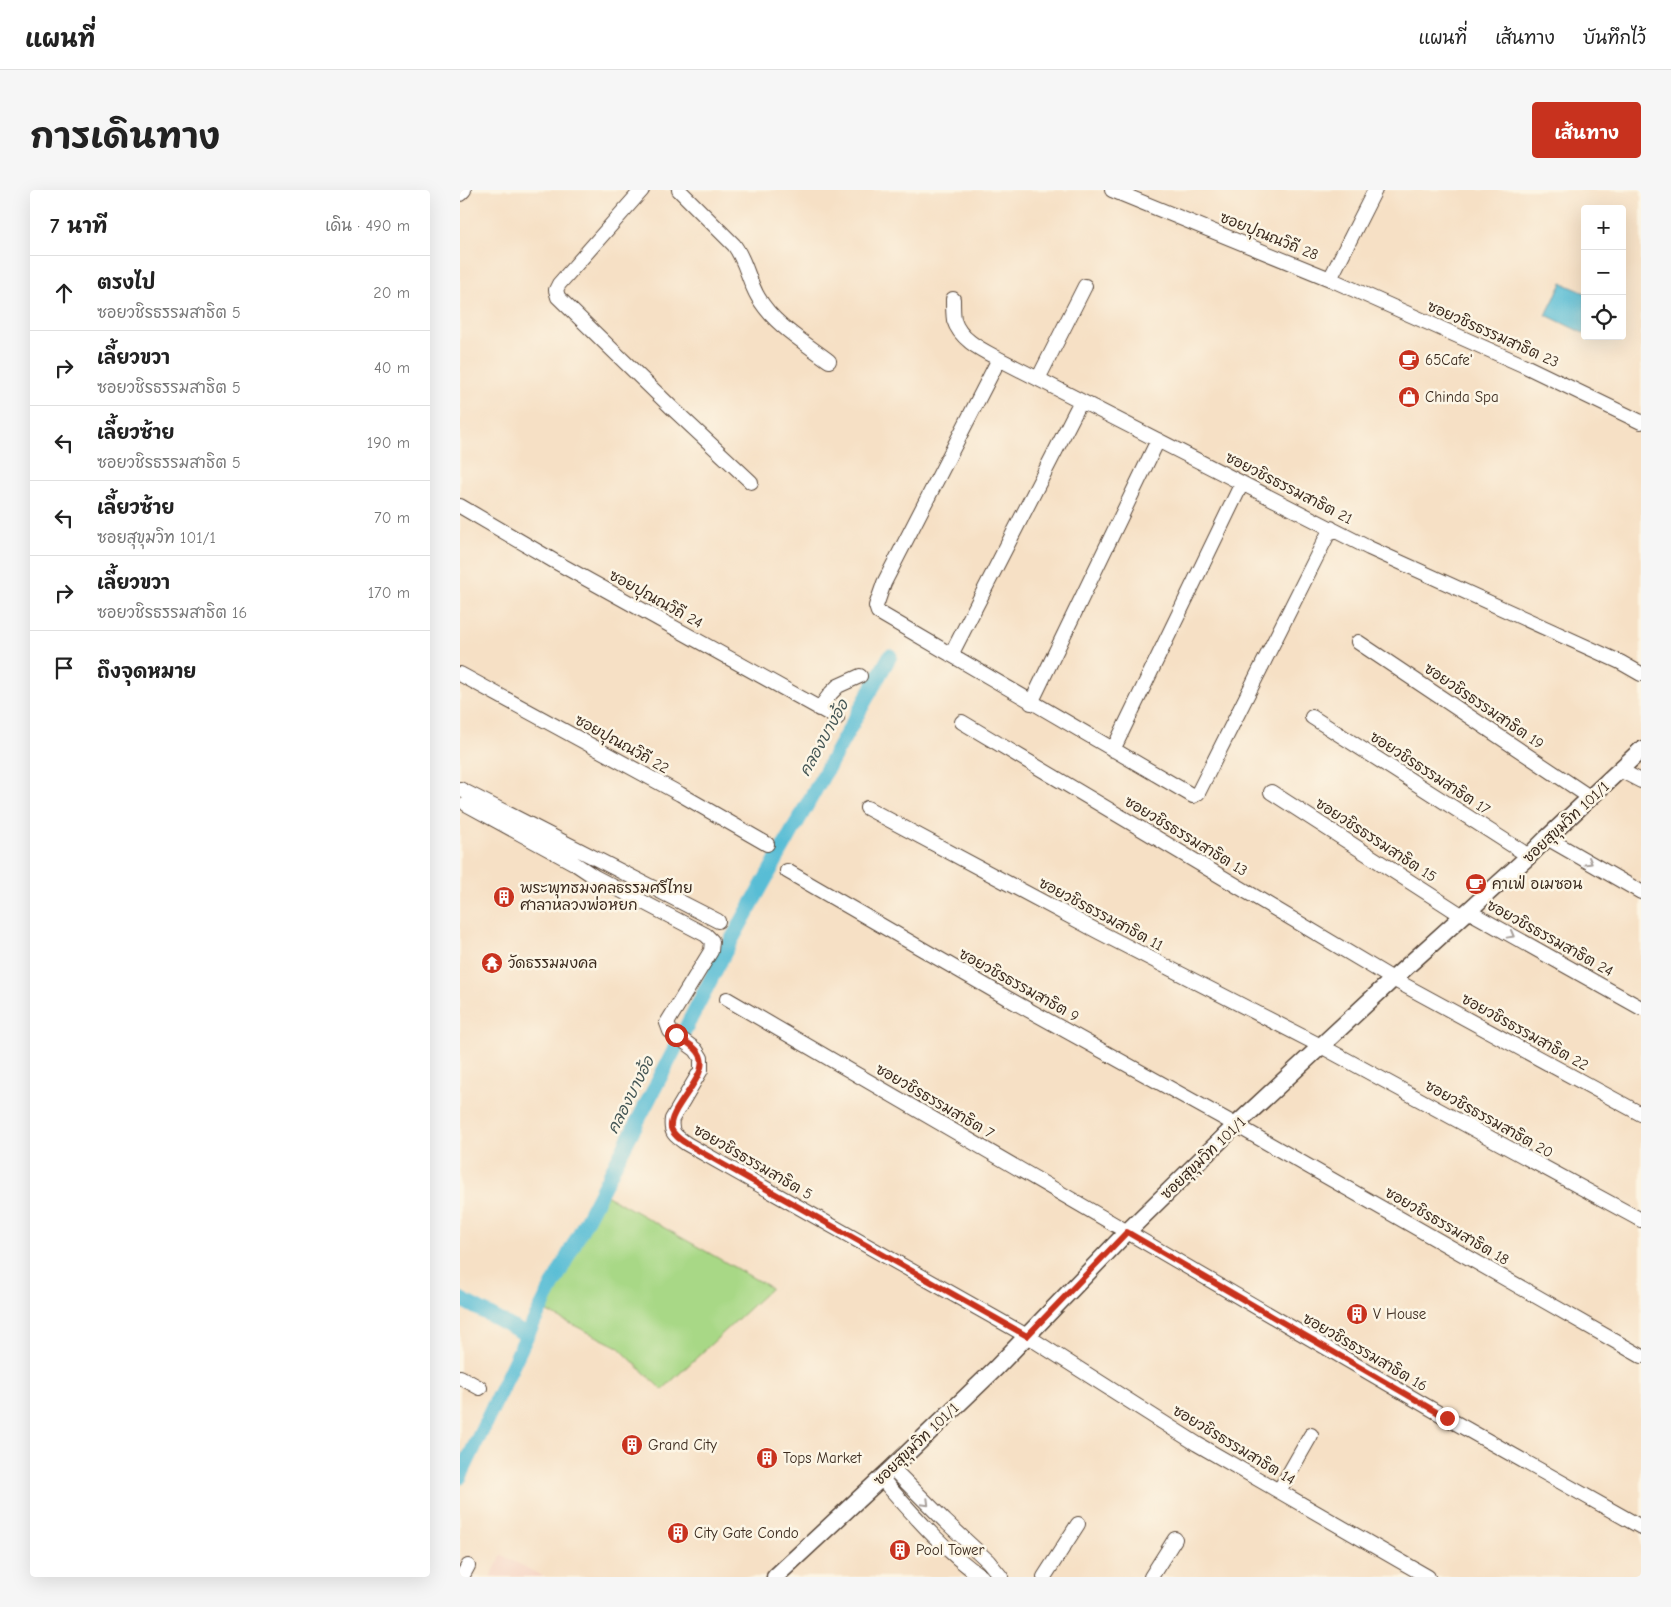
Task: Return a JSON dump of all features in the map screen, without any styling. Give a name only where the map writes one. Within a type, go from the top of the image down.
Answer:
[{"type":"street","points":[[460,194],[464,190]]},
{"type":"street","points":[[642,190],[559,284],[556,290],[558,298],[751,482]]},
{"type":"street","points":[[679,190],[734,245],[741,255],[758,299],[773,317],[829,361]]},
{"type":"street","name":"ซอยปุณณวิถี 28","points":[[1112,190],[1330,279]]},
{"type":"street","points":[[1330,279],[1375,190]]},
{"type":"street","name":"ซอยวชิรธรรมสาธิต 23","points":[[1330,279],[1523,365],[1641,422]]},
{"type":"street","points":[[1038,379],[1085,286]]},
{"type":"street","name":"ซอยวชิรธรรมสาธิต 21","points":[[953,300],[954,318],[960,331],[978,347],[999,359],[1369,548],[1620,662],[1641,674]]},
{"type":"street","points":[[999,359],[884,583],[876,606],[878,612],[1193,796],[1198,793],[1331,528]]},
{"type":"street","points":[[951,655],[1081,401]]},
{"type":"street","points":[[1031,702],[1158,440]]},
{"type":"street","points":[[1112,750],[1242,483]]},
{"type":"street","name":"ซอยปุณณวิถี 24","points":[[460,506],[554,561],[837,718]]},
{"type":"street","name":"ซอยวชิรธรรมสาธิต 19","points":[[1358,642],[1592,798]]},
{"type":"street","name":"ซอยปุณณวิถี 22","points":[[460,674],[680,794],[767,844]]},
{"type":"street","points":[[819,708],[838,686],[860,676]]},
{"type":"street","name":"ซอยวชิรธรรมสาธิต 17","points":[[1312,717],[1529,856]]},
{"type":"street","name":"ซอยวชิรธรรมสาธิต 13","points":[[962,722],[1393,979]]},
{"type":"street","name":"ซอยสุขุมวิท 101/1","points":[[775,1577],[996,1368],[1127,1232],[1236,1125],[1592,798],[1641,750]]},
{"type":"street","points":[[1620,770],[1641,781]]},
{"type":"street","points":[[460,790],[718,921]]},
{"type":"street","name":"ซอยวชิรธรรมสาธิต 15","points":[[1271,792],[1465,913]]},
{"type":"street","name":"ซอยวชิรธรรมสาธิต 5","points":[[466,804],[574,863],[595,877],[706,935],[712,941],[711,951],[668,1023],[670,1031],[696,1050],[702,1058],[701,1070],[672,1119],[671,1128],[676,1136],[687,1144],[1027,1336]]},
{"type":"street","name":"ซอยวชิรธรรมสาธิต 11","points":[[867,808],[1098,932],[1321,1046]]},
{"type":"street","points":[[1547,838],[1641,892]]},
{"type":"street","name":"ซอยวชิรธรรมสาธิต 9","points":[[787,871],[1007,998],[1236,1125]]},
{"type":"street","name":"ซอยวชิรธรรมสาธิต 24","points":[[1465,913],[1641,1008]]},
{"type":"street","name":"ซอยวชิรธรรมสาธิต 22","points":[[1393,979],[1641,1114]]},
{"type":"street","name":"ซอยวชิรธรรมสาธิต 7","points":[[727,999],[1127,1232]]},
{"type":"street","name":"ซอยวชิรธรรมสาธิต 20","points":[[1321,1046],[1641,1220]]},
{"type":"street","name":"ซอยวชิรธรรมสาธิต 18","points":[[1236,1125],[1641,1356]]},
{"type":"street","name":"ซอยวชิรธรรมสาธิต 16","points":[[1127,1232],[1447,1418],[1641,1527]]},
{"type":"street","name":"ซอยวชิรธรรมสาธิต 14","points":[[1027,1336],[1197,1444],[1428,1577]]},
{"type":"street","points":[[460,1377],[480,1388]]},
{"type":"street","points":[[1278,1491],[1310,1436]]},
{"type":"street","points":[[886,1473],[929,1531],[982,1577]]},
{"type":"street","points":[[886,1473],[944,1521],[988,1561],[1000,1577]]},
{"type":"street","points":[[1044,1577],[1078,1524]]},
{"type":"street","points":[[1151,1577],[1175,1539]]},
{"type":"shaded area","points":[[502,1555],[544,1577],[490,1577]]},
{"type":"green space","points":[[599,1191],[771,1288],[662,1390],[618,1347],[535,1306]]},
{"type":"water","points":[[1562,283],[1581,291],[1581,332],[1546,315]]},
{"type":"waterway","name":"คลองบางอ้อ","points":[[460,1477],[527,1335],[727,948],[890,656]]},
{"type":"waterway","points":[[460,1299],[527,1335]]},
{"type":"place","name":"65Cafe'","points":[[1409,360]]},
{"type":"place","name":"Chinda Spa","points":[[1409,397]]},
{"type":"place","name":"คาเฟ่ อเมซอน","points":[[1476,884]]},
{"type":"place","name":"พระพุทธมงคลธรรมศรีไทย ศาลาหลวงพ่อหยก","points":[[504,897]]},
{"type":"place","name":"วัดธรรมมงคล","points":[[492,963]]},
{"type":"place","name":"V House","points":[[1357,1314]]},
{"type":"place","name":"Grand City","points":[[632,1445]]},
{"type":"place","name":"Tops Market","points":[[767,1458]]},
{"type":"place","name":"City Gate Condo","points":[[678,1533]]},
{"type":"place","name":"Pool Tower","points":[[900,1550]]},
{"type":"route","points":[[676,1035],[696,1050],[702,1058],[701,1070],[672,1119],[671,1128],[676,1136],[687,1144],[1027,1336],[1127,1232],[1447,1418]]}]
